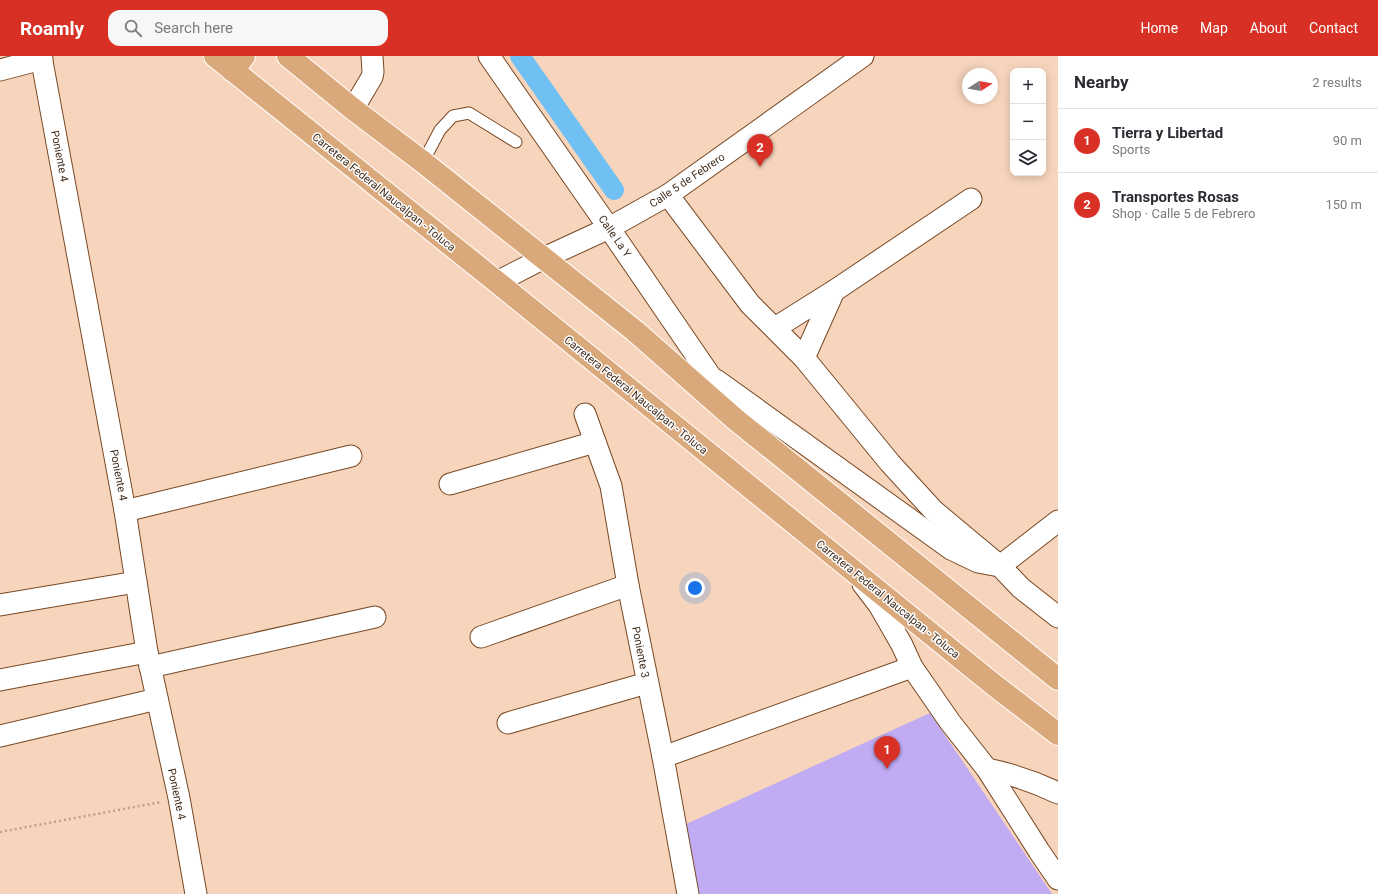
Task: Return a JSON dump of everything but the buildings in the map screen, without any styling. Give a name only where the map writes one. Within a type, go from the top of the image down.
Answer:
[{"type":"main road","name":"Carretera Federal Naucalpan - Toluca","points":[[215,56],[239,63],[497,282],[851,570],[994,685],[1058,734]]},
{"type":"main road","points":[[288,56],[635,331],[735,419],[1058,679]]},
{"type":"street","points":[[354,109],[372,77],[372,56]]},
{"type":"street","name":"Calle La Y","points":[[489,56],[618,223],[711,376],[735,419]]},
{"type":"street","name":"Calle 5 de Febrero","points":[[497,282],[618,223],[663,198],[863,56]]},
{"type":"street","points":[[0,70],[41,58]]},
{"type":"street","name":"Poniente 4","points":[[41,58],[126,510],[149,659],[179,798],[196,894]]},
{"type":"street","points":[[663,198],[750,304],[804,358],[890,463],[934,511],[1000,566],[1021,588],[1055,611]]},
{"type":"street","points":[[775,328],[834,291],[971,198]]},
{"type":"street","points":[[804,358],[834,291]]},
{"type":"street","points":[[635,331],[711,376],[951,549],[978,562],[1000,566],[1058,521]]},
{"type":"street","name":"Poniente 3","points":[[585,414],[611,486],[647,683],[664,757],[688,894]]},
{"type":"street","points":[[450,484],[595,442]]},
{"type":"street","points":[[126,510],[351,456]]},
{"type":"street","points":[[851,570],[879,605],[902,645],[912,667],[950,722],[987,769],[1058,879]]},
{"type":"street","points":[[0,605],[136,582]]},
{"type":"street","points":[[481,637],[628,585]]},
{"type":"street","points":[[0,680],[149,659],[375,617]]},
{"type":"street","points":[[664,757],[912,667]]},
{"type":"street","points":[[508,723],[647,683]]},
{"type":"street","points":[[0,736],[157,699]]},
{"type":"street","points":[[987,769],[1022,778],[1058,793]]},
{"type":"lane","points":[[422,162],[440,130],[453,116],[469,113],[516,142]]},
{"type":"path","points":[[0,832],[179,798]]},
{"type":"shaded area","points":[[930,713],[1052,894],[695,894],[684,825]]},
{"type":"waterway","points":[[520,56],[614,190]]},
{"type":"place","name":"Transportes Rosas","points":[[760,167]]},
{"type":"place","name":"Tierra y Libertad","points":[[887,769]]}]
